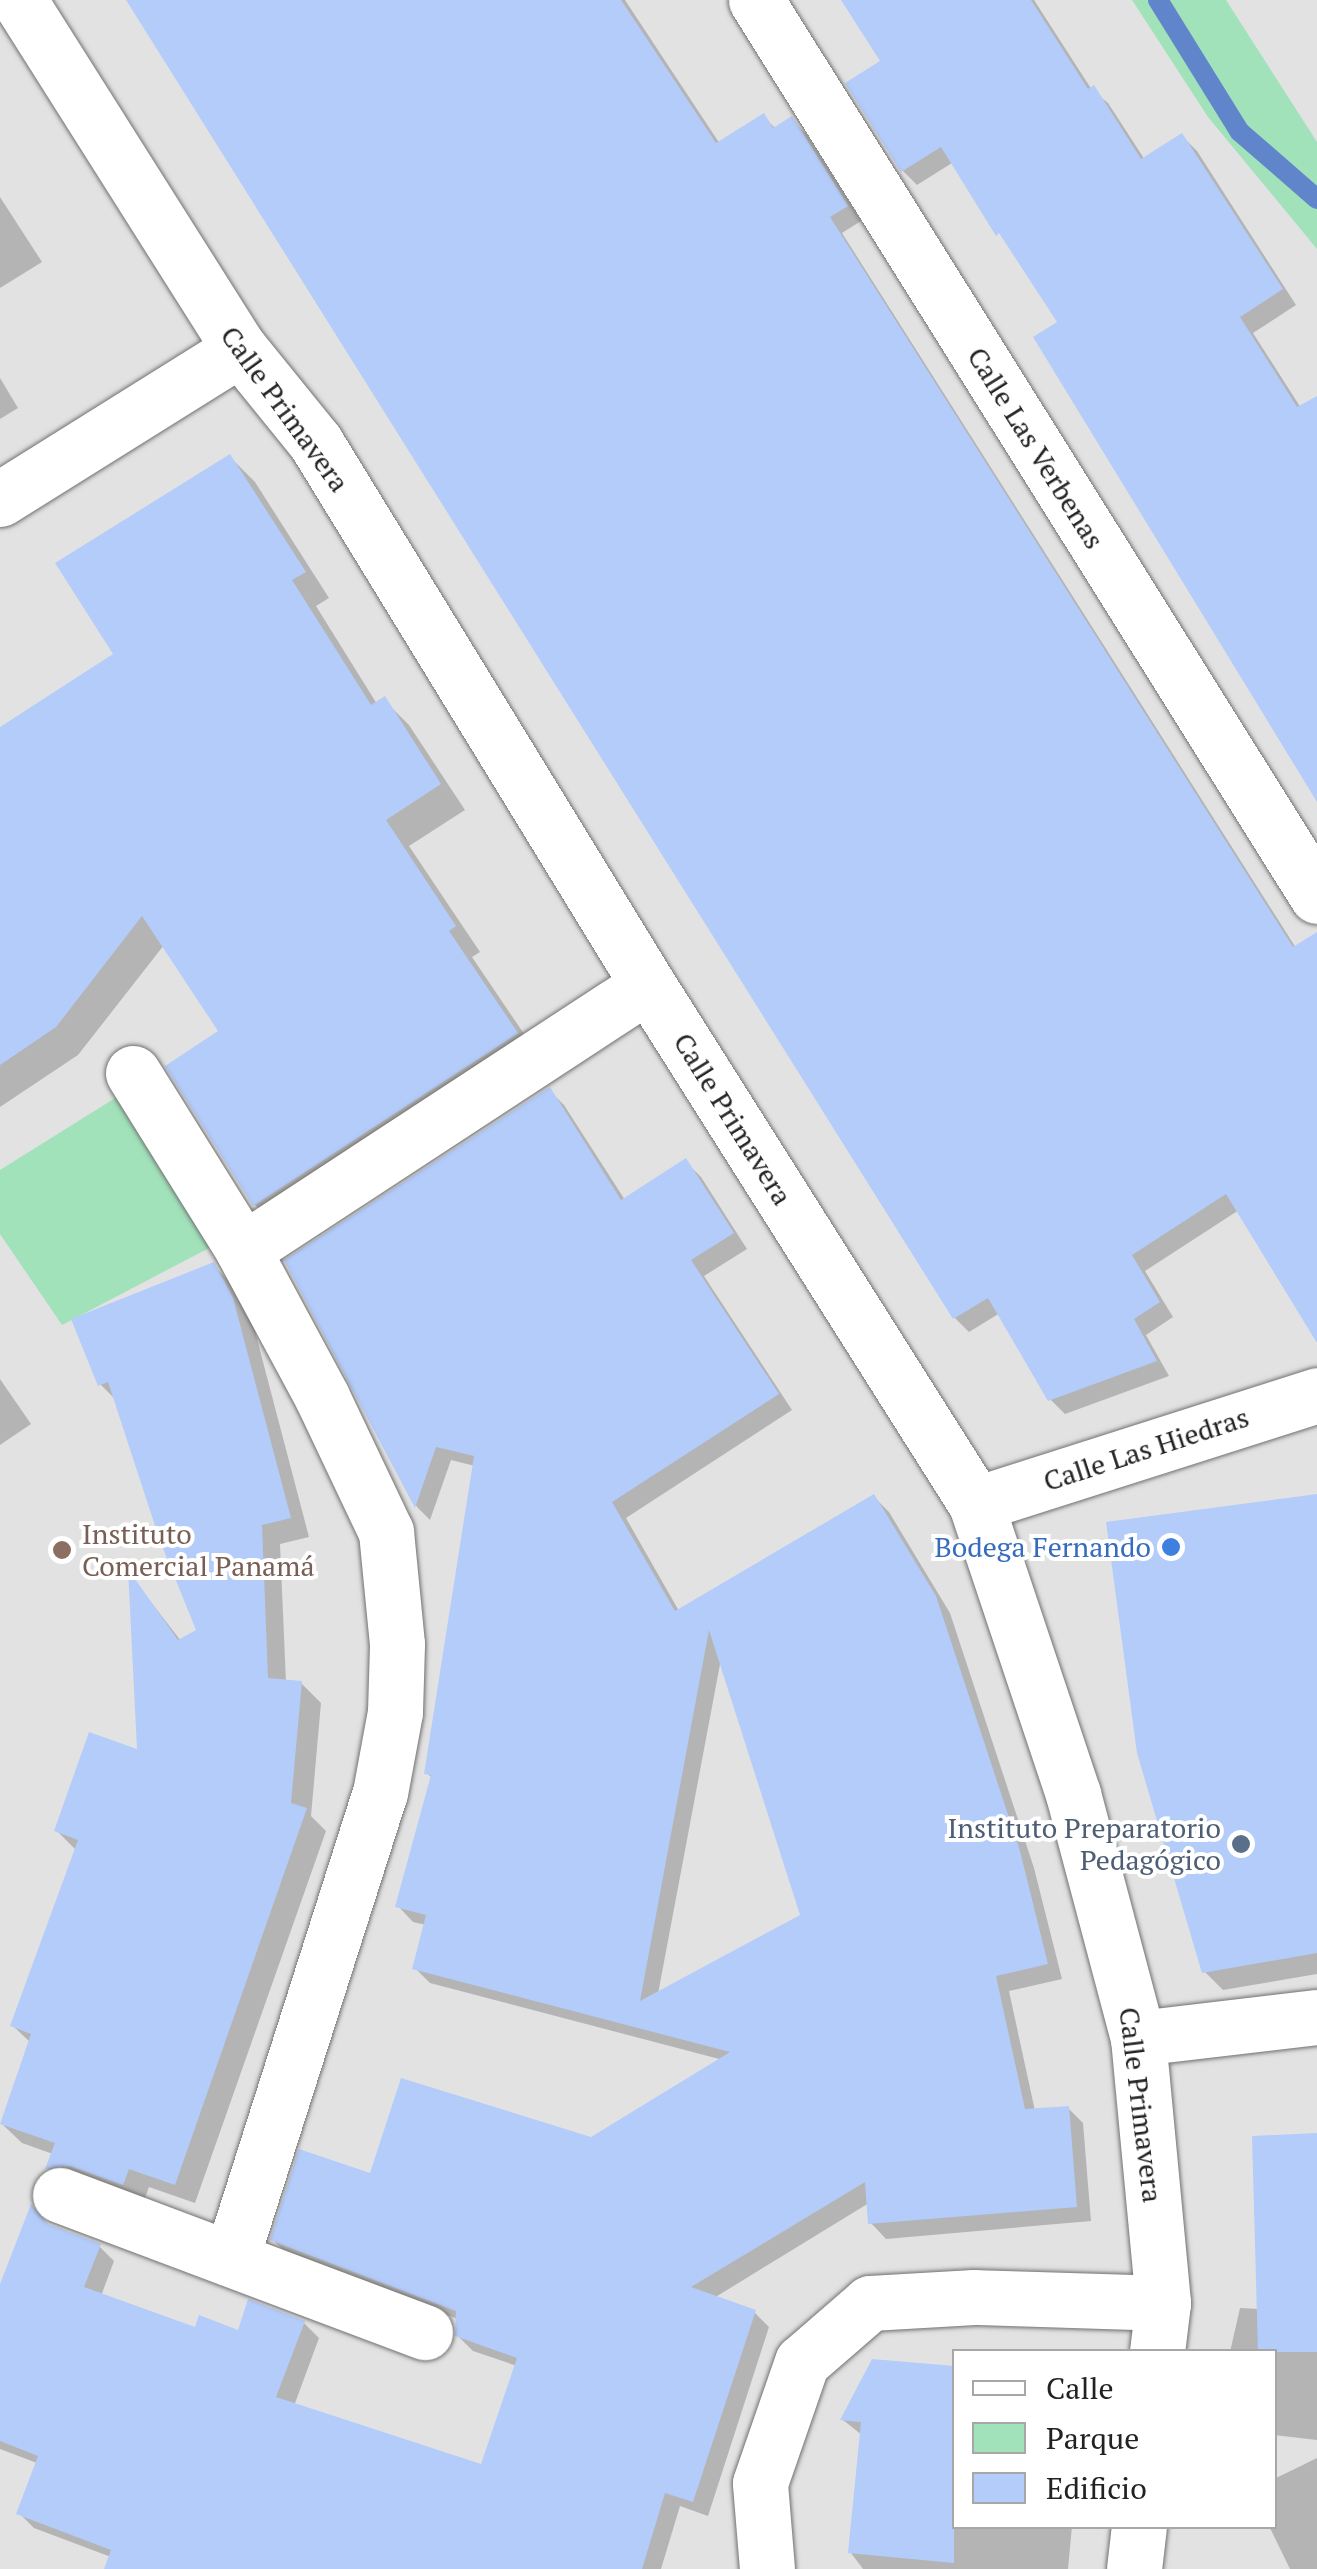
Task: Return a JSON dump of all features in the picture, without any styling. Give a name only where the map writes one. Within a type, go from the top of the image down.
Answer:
[{"type":"street","name":"Calle Primavera","points":[[19,0],[240,349],[316,443],[648,984],[976,1504],[1074,1794],[1138,2038],[1160,2327]]},
{"type":"street","name":"Calle Las Verbenas","points":[[756,0],[1317,896]]},
{"type":"street","points":[[0,499],[240,349]]},
{"type":"street","points":[[243,1250],[648,984]]},
{"type":"street","points":[[133,1073],[243,1250],[322,1398],[386,1532],[397,1644],[395,1712],[380,1793],[232,2260]]},
{"type":"street","name":"Calle Las Hiedras","points":[[976,1504],[1317,1395]]},
{"type":"street","points":[[1138,2038],[1317,2017]]},
{"type":"street","points":[[60,2195],[425,2332]]},
{"type":"street","points":[[767,2569],[760,2484],[802,2362],[870,2303],[974,2297],[1160,2327]]},
{"type":"street","points":[[1134,2569],[1139,2529]]},
{"type":"green space","points":[[1132,0],[1226,0],[1317,142],[1317,249],[1208,117]]},
{"type":"green space","points":[[120,1095],[211,1247],[62,1325],[0,1234],[0,1170]]},
{"type":"building","points":[[126,0],[621,0],[716,143],[764,113],[773,128],[792,116],[848,206],[830,217],[1293,947],[1317,932],[1317,1343],[1226,1194],[1132,1255],[1160,1302],[1134,1319],[1157,1361],[1048,1401],[988,1298],[953,1319]]},
{"type":"building","points":[[841,0],[1031,0],[1088,89],[1094,85],[1141,159],[1182,133],[1283,289],[1240,317],[1297,407],[1317,396],[1317,802],[1033,337],[1057,322],[999,233],[996,236],[941,147],[901,172],[845,83],[880,61]]},
{"type":"building","points":[[230,454],[306,572],[292,580],[371,705],[385,696],[441,784],[386,820],[456,926],[449,931],[518,1033],[253,1206],[165,1066],[218,1031],[142,916],[56,1027],[0,1065],[0,727],[113,654],[55,563]]},
{"type":"building","points":[[550,1087],[621,1200],[686,1158],[734,1233],[691,1260],[779,1394],[612,1502],[675,1611],[874,1494],[936,1596],[1020,1851],[1048,1964],[996,1976],[1025,2109],[1069,2106],[1077,2207],[868,2224],[865,2182],[691,2287],[756,2310],[693,2502],[665,2493],[642,2569],[104,2569],[111,2550],[16,2514],[38,2456],[0,2441],[0,2284],[31,2204],[48,2224],[101,2244],[84,2287],[195,2327],[199,2315],[238,2330],[248,2299],[305,2321],[276,2397],[481,2464],[517,2358],[455,2336],[456,2311],[270,2240],[299,2149],[370,2173],[401,2078],[591,2137],[730,2052],[412,1969],[426,1915],[395,1907],[431,1775],[424,1774],[474,1456],[436,1447],[415,1508],[284,1260]],"holes":[[[709,1630],[800,1915],[640,2001]]]},
{"type":"building","points":[[214,1262],[233,1298],[291,1518],[262,1525],[268,1678],[302,1681],[291,1803],[307,1808],[175,2185],[129,2169],[123,2185],[70,2166],[45,2169],[55,2143],[0,2124],[31,2034],[10,2026],[78,1840],[54,1831],[89,1732],[137,1749],[128,1569],[178,1640],[196,1630],[160,1541],[108,1382],[98,1386],[71,1319]]},
{"type":"building","points":[[1317,1494],[1317,1953],[1202,1973],[1137,1753],[1106,1522]]},
{"type":"building","points":[[1317,2133],[1317,2352],[1258,2349],[1252,2136]]},
{"type":"building","points":[[872,2359],[952,2366],[954,2563],[848,2553],[861,2422],[840,2420]]},
{"type":"waterway","points":[[1158,0],[1240,132],[1317,199]]},
{"type":"place","name":"Bodega Fernando","points":[[1171,1547]]},
{"type":"place","name":"Instituto Comercial Panamá","points":[[62,1550]]},
{"type":"place","name":"Instituto Preparatorio Pedagógico","points":[[1241,1844]]}]
